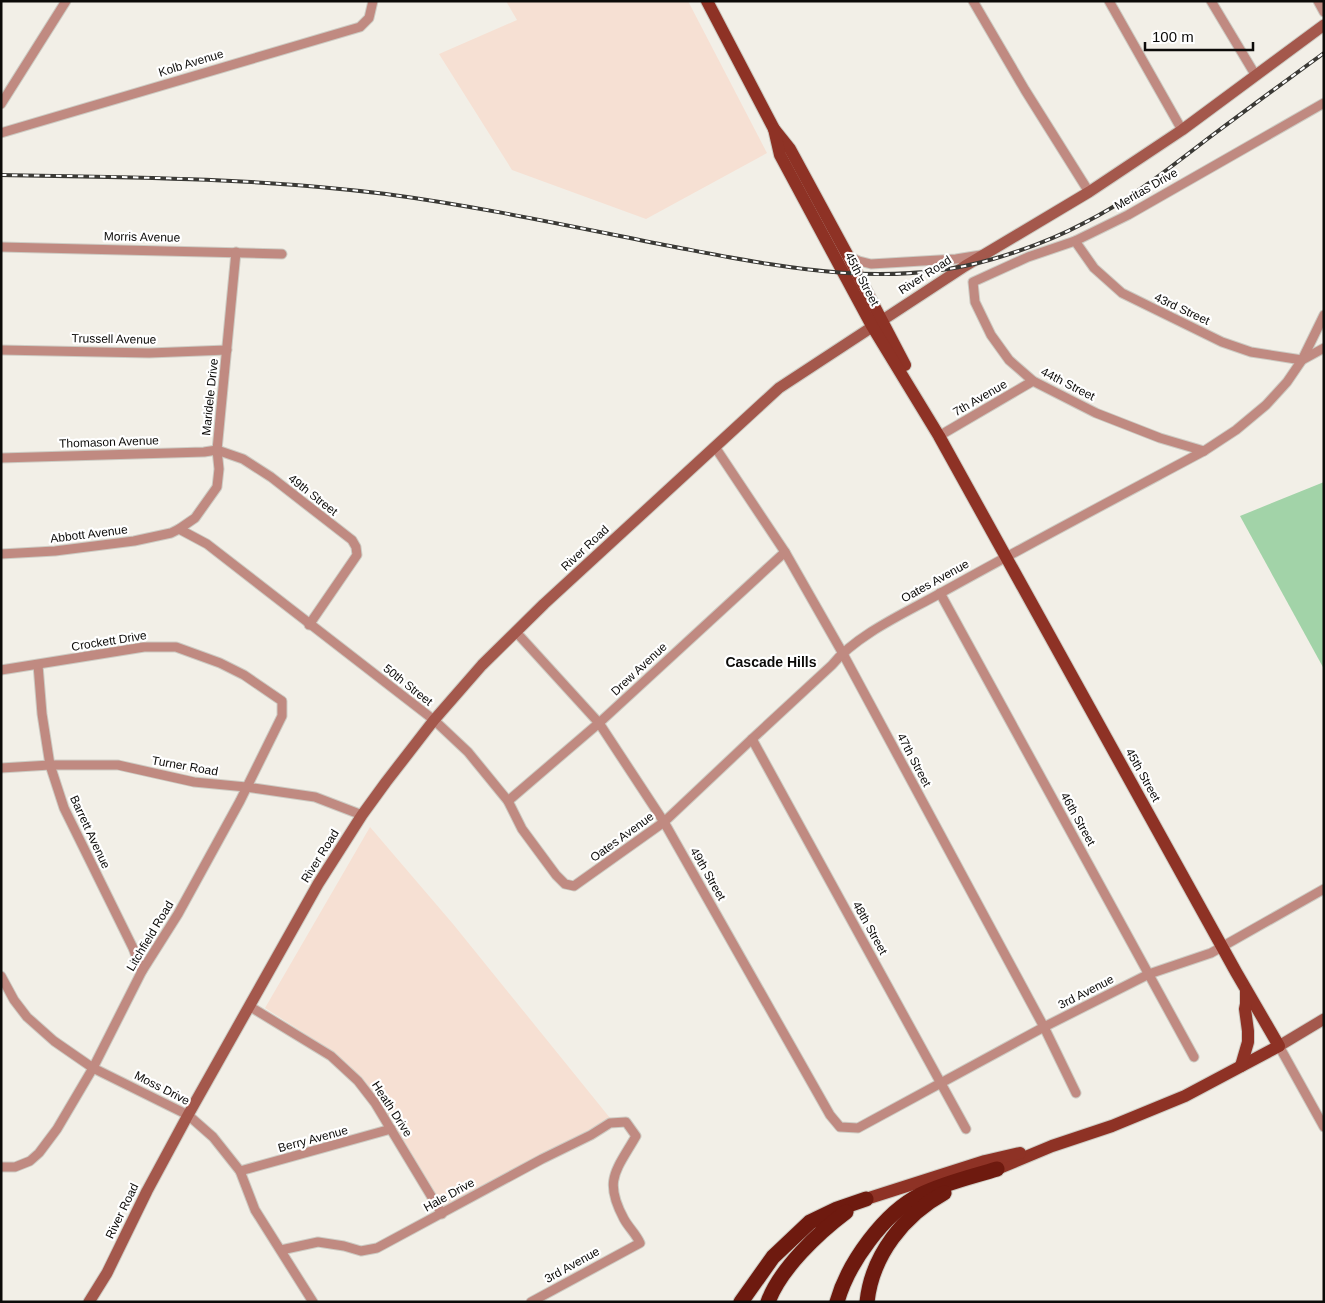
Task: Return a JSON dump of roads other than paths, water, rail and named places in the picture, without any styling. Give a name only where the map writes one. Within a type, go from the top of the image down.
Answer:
[{"type":"highway","points":[[837,1302],[847,1275],[858,1256],[871,1239],[901,1208],[929,1191],[997,1169]]},
{"type":"highway","points":[[867,1302],[874,1272],[882,1252],[901,1227],[918,1210],[954,1187],[997,1169]]},
{"type":"highway","points":[[742,1302],[773,1257],[810,1222],[866,1199]]},
{"type":"highway","points":[[768,1302],[771,1294],[791,1265],[807,1246],[826,1228],[866,1199]]},
{"type":"main road","name":"45th Street","points":[[707,1],[774,129],[790,149],[848,256],[877,323]]},
{"type":"main road","name":"River Road","points":[[89,1302],[107,1273],[147,1191],[188,1115],[318,884],[362,815],[434,720],[482,665],[779,388],[984,255],[1089,192],[1182,130],[1324,25]]},
{"type":"main road","name":"45th Street","points":[[774,129],[780,155],[877,323],[1246,990],[1279,1046]]},
{"type":"main road","points":[[1241,1066],[1248,1042],[1244,1009],[1246,990]]},
{"type":"main road","points":[[1246,1004],[1251,1016],[1258,1048],[1256,1058]]},
{"type":"main road","points":[[997,1169],[1052,1146],[1112,1126],[1185,1096],[1279,1046],[1324,1019]]},
{"type":"main road","points":[[866,1199],[985,1161],[1052,1146]]},
{"type":"street","points":[[1,104],[66,1]]},
{"type":"street","name":"Kolb Avenue","points":[[1,133],[360,27],[369,18],[373,1]]},
{"type":"street","points":[[973,1],[1025,90],[1089,192]]},
{"type":"street","points":[[1109,1],[1182,130]]},
{"type":"street","points":[[1211,1],[1256,76]]},
{"type":"street","points":[[1318,1],[1324,12]]},
{"type":"street","name":"Meritas Drive","points":[[973,282],[1028,257],[1075,241],[1128,215],[1324,103]]},
{"type":"street","name":"43rd Street","points":[[1075,241],[1094,268],[1122,293],[1222,342],[1252,352],[1302,360]]},
{"type":"street","name":"Morris Avenue","points":[[1,247],[282,254]]},
{"type":"street","name":"Maridele Drive","points":[[179,529],[195,518],[216,487],[219,469],[217,450],[236,252]]},
{"type":"street","points":[[848,256],[871,264],[984,255]]},
{"type":"street","name":"44th Street","points":[[973,282],[975,302],[992,335],[1009,360],[1033,381],[1096,413],[1160,438],[1204,451]]},
{"type":"street","points":[[1302,360],[1324,315]]},
{"type":"street","name":"Oates Avenue","points":[[585,878],[664,822],[832,665],[842,652],[891,620],[1006,556],[1204,451],[1236,430],[1266,406],[1287,382],[1302,360],[1324,348]]},
{"type":"street","name":"Trussell Avenue","points":[[1,350],[149,353],[227,350]]},
{"type":"street","name":"7th Avenue","points":[[939,436],[1033,381]]},
{"type":"street","name":"47th Street","points":[[714,447],[785,552],[842,652],[1044,1027],[1076,1093]]},
{"type":"street","name":"Thomason Avenue","points":[[1,458],[204,452],[217,450]]},
{"type":"street","name":"49th Street","points":[[217,450],[243,459],[271,477],[352,540],[356,547],[357,555],[309,625]]},
{"type":"street","name":"Abbott Avenue","points":[[1,554],[55,551],[134,541],[171,533],[179,529]]},
{"type":"street","name":"50th Street","points":[[179,529],[207,544],[309,625],[434,720],[468,752],[508,801],[522,828],[556,875],[565,884],[574,886],[585,878]]},
{"type":"street","name":"Drew Avenue","points":[[508,801],[599,723],[785,552]]},
{"type":"street","name":"46th Street","points":[[940,593],[1194,1057]]},
{"type":"street","name":"49th Street","points":[[516,632],[599,723],[664,822],[830,1115],[840,1127],[858,1128],[863,1125]]},
{"type":"street","name":"Crockett Drive","points":[[1,670],[144,647],[176,647],[220,663],[244,675],[270,694]]},
{"type":"street","name":"Barrett Avenue","points":[[38,665],[42,714],[50,764],[64,808],[133,948],[142,971]]},
{"type":"street","name":"Litchfield Road","points":[[1,1167],[16,1167],[30,1161],[39,1152],[57,1129],[93,1068],[142,971],[178,914],[282,716],[282,701],[270,694]]},
{"type":"street","name":"48th Street","points":[[752,739],[966,1129]]},
{"type":"street","name":"Turner Road","points":[[1,768],[50,764],[118,765],[194,782],[315,797],[362,815]]},
{"type":"street","name":"3rd Avenue","points":[[863,1125],[1044,1027],[1149,974],[1211,952],[1324,889]]},
{"type":"street","name":"Moss Drive","points":[[1,976],[14,1000],[27,1017],[54,1041],[93,1068],[188,1115],[213,1137],[240,1171],[255,1210],[313,1302]]},
{"type":"street","name":"Heath Drive","points":[[249,1006],[331,1056],[358,1081],[374,1103],[442,1214]]},
{"type":"street","name":"45th Street","points":[[1279,1046],[1324,1127]]},
{"type":"street","name":"Hale Drive","points":[[281,1250],[318,1242],[361,1251],[377,1248],[542,1159],[591,1135],[610,1123],[626,1122],[636,1136],[612,1180],[613,1194],[625,1220],[640,1243],[626,1250]]},
{"type":"street","name":"Berry Avenue","points":[[240,1171],[391,1130]]},
{"type":"street","name":"3rd Avenue","points":[[531,1302],[626,1250]]},
{"type":"railway","points":[[1,175],[242,181],[386,194],[531,218],[715,255],[794,268],[873,274],[913,273],[953,268],[993,259],[1028,248],[1051,239],[1100,214],[1147,185],[1324,53]]},
{"type":"district","name":"Cascade Hills","points":[[771,662]]}]
